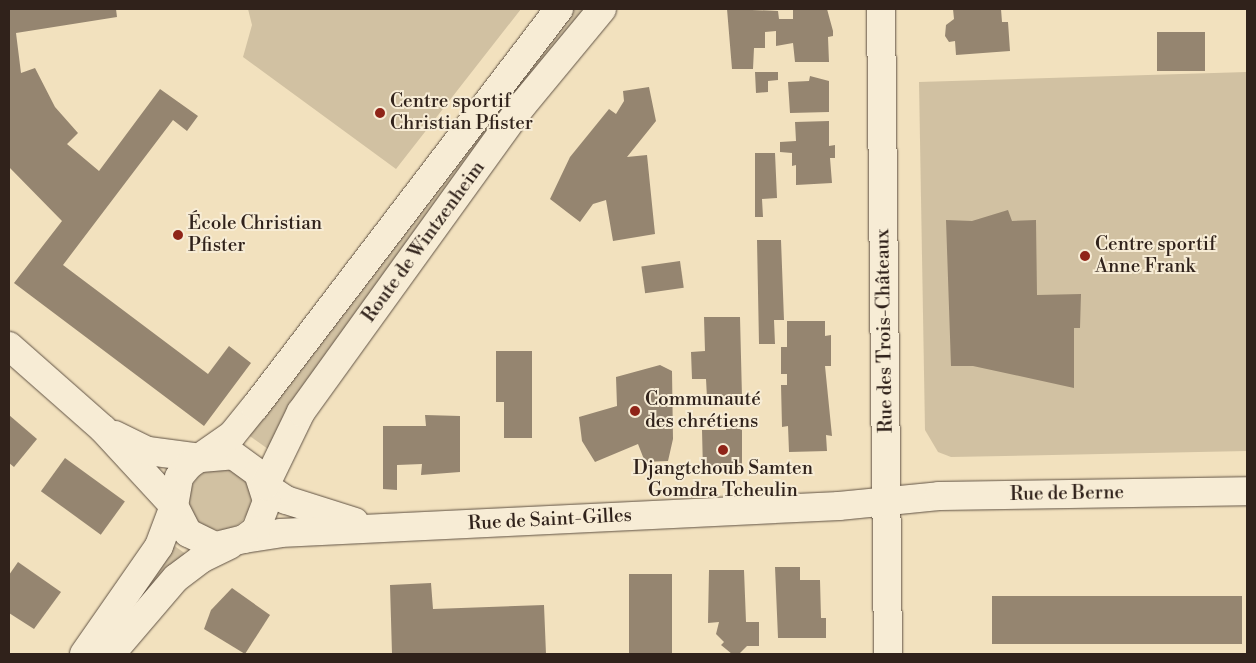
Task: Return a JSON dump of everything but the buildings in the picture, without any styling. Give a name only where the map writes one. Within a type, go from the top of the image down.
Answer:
[{"type":"street","name":"Route de Wintzenheim","points":[[84,654],[159,546],[174,506],[179,477],[232,434],[255,407],[559,9]]},
{"type":"street","name":"Route de Wintzenheim","points":[[237,542],[263,517],[265,486],[301,412],[521,107],[602,9]]},
{"type":"street","name":"Rue des Trois-Châteaux","points":[[881,9],[888,654]]},
{"type":"street","points":[[9,346],[103,429],[174,506],[183,527],[200,542],[237,542]]},
{"type":"street","points":[[103,429],[148,450],[201,458],[232,455],[247,462],[265,486]]},
{"type":"street","name":"Rue de Saint-Gilles","points":[[265,486],[338,520],[393,527]]},
{"type":"street","name":"Rue de Berne","points":[[887,500],[1247,491]]},
{"type":"street","name":"Rue de Saint-Gilles","points":[[237,542],[393,527],[839,506],[887,500]]},
{"type":"street","points":[[111,654],[176,578],[237,542]]},
{"type":"shaded area","name":"Centre sportif Christian Pfister","points":[[248,9],[521,9],[396,169],[243,57],[252,25]]},
{"type":"shaded area","points":[[569,9],[587,9],[268,449],[247,434]]},
{"type":"shaded area","name":"Centre sportif Anne Frank","points":[[1247,72],[1247,451],[951,457],[938,452],[925,430],[919,82]]},
{"type":"shaded area","points":[[214,468],[226,468],[242,477],[249,487],[251,499],[249,511],[242,521],[226,530],[214,530],[203,525],[194,516],[189,505],[189,493],[194,482],[203,473]]},
{"type":"shaded area","points":[[169,542],[190,557],[140,605],[125,607]]},
{"type":"place","name":"Centre sportif Christian Pfister","points":[[380,113]]},
{"type":"place","name":"École Christian Pfister","points":[[178,235]]},
{"type":"place","name":"Centre sportif Anne Frank","points":[[1085,256]]},
{"type":"place","name":"Communauté des chrétiens","points":[[635,411]]},
{"type":"place","name":"Djangtchoub Samten Gomdra Tcheulin","points":[[723,450]]}]
